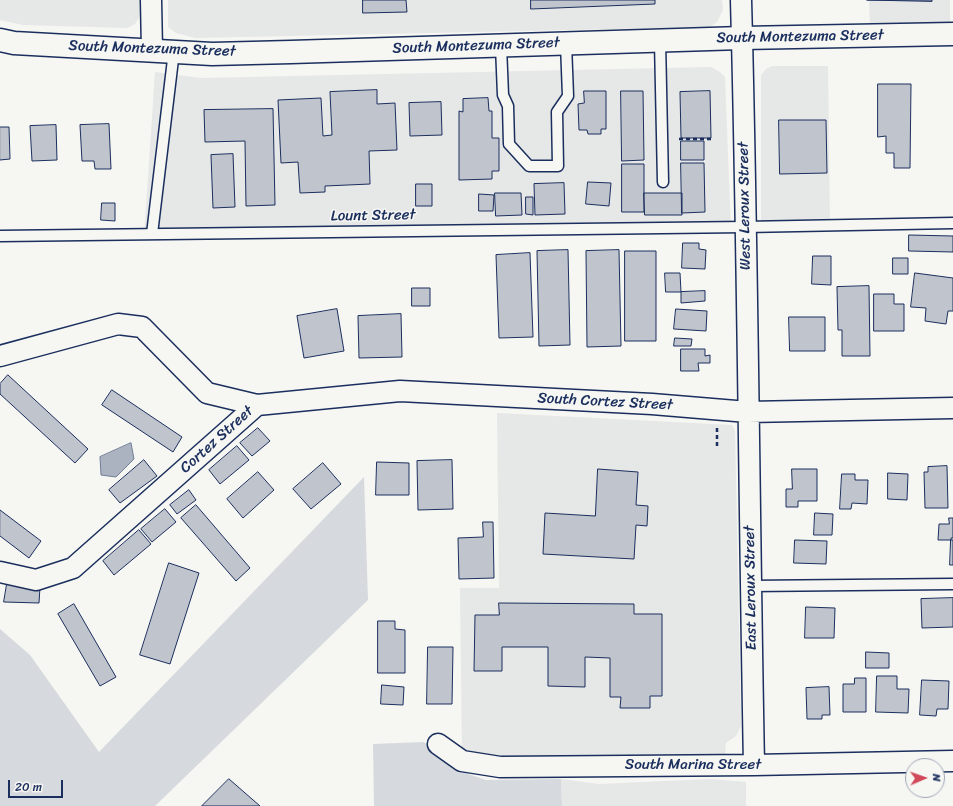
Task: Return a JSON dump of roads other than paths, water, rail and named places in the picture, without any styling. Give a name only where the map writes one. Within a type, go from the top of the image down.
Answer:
[{"type":"main road","name":"South Montezuma Street","points":[[0,40],[14,43],[212,54],[660,40],[953,34]]},
{"type":"street","points":[[151,0],[152,50]]},
{"type":"street","name":"West Leroux Street","points":[[741,0],[748,412]]},
{"type":"street","name":"Cortez Street","points":[[0,356],[118,324],[142,327],[207,393],[257,406]]},
{"type":"street","name":"South Cortez Street","points":[[257,406],[400,391],[652,404],[748,412],[953,408]]},
{"type":"street","name":"Cortez Street","points":[[0,572],[36,580],[73,568],[257,406]]},
{"type":"street","name":"East Leroux Street","points":[[748,412],[754,765]]},
{"type":"street","name":"South Marina Street","points":[[438,744],[462,761],[500,767],[754,765],[953,761]]},
{"type":"lane","points":[[660,40],[663,182]]},
{"type":"lane","points":[[501,46],[503,95],[508,106],[509,144],[529,166],[558,166],[557,112],[568,96],[566,44]]},
{"type":"lane","points":[[152,234],[174,51]]},
{"type":"lane","name":"Lount Street","points":[[0,236],[953,222]]},
{"type":"lane","points":[[750,586],[953,584]]}]
